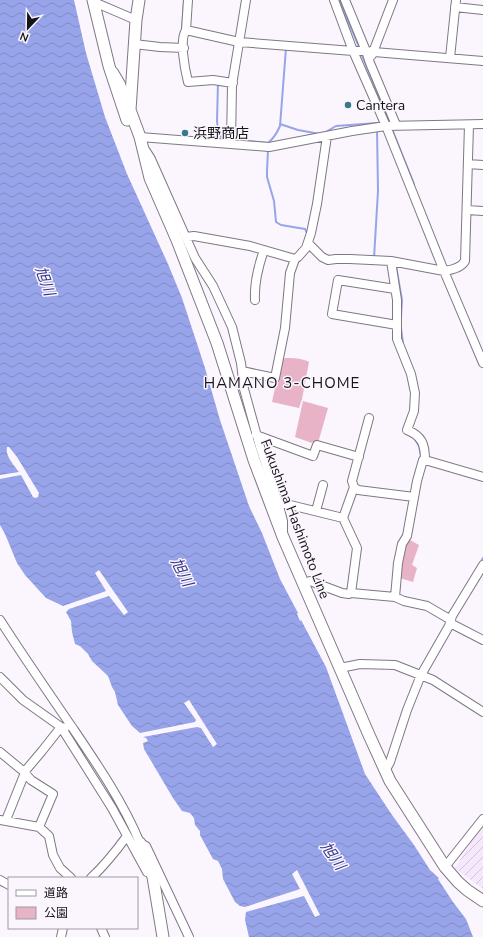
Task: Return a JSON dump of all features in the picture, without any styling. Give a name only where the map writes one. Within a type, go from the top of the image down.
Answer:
[{"type":"main road","name":"Fukushima Hashimoto Line","points":[[139,0],[134,44],[130,110],[142,141],[150,178],[177,240],[218,343],[254,460],[283,537],[390,781],[446,867],[458,882],[483,901]]},
{"type":"main road","points":[[94,1],[109,66],[132,136],[150,178]]},
{"type":"main road","points":[[140,843],[153,877],[163,937]]},
{"type":"street","points":[[188,0],[186,30],[183,34],[182,48],[188,82],[217,81],[233,83]]},
{"type":"street","points":[[231,141],[233,83],[246,0]]},
{"type":"street","points":[[334,0],[370,63],[386,126]]},
{"type":"street","points":[[346,0],[386,126],[447,271],[483,363]]},
{"type":"street","points":[[363,51],[393,0]]},
{"type":"street","points":[[94,1],[136,20]]},
{"type":"street","points":[[450,58],[456,4],[483,10]]},
{"type":"street","points":[[186,30],[240,42],[483,61]]},
{"type":"street","points":[[134,44],[182,48]]},
{"type":"street","points":[[109,66],[122,84],[130,110]]},
{"type":"street","points":[[283,537],[283,521],[256,435],[244,389],[237,344],[232,327],[213,286],[195,258],[142,141],[231,141],[268,147],[386,126],[483,124]]},
{"type":"street","points":[[307,244],[322,257],[328,260],[374,260],[392,264],[447,271],[462,266],[465,261],[469,125]]},
{"type":"street","points":[[242,371],[275,378],[284,328],[290,273],[295,259],[307,244],[317,204],[327,136]]},
{"type":"street","points":[[468,164],[483,165]]},
{"type":"street","points":[[467,210],[483,211]]},
{"type":"street","points":[[186,237],[194,236],[214,238],[250,246],[295,259]]},
{"type":"street","points":[[254,300],[254,288],[257,272],[264,250]]},
{"type":"street","points":[[392,264],[396,300],[397,339],[411,374],[415,393],[414,411],[407,430],[420,438],[425,452],[425,458],[423,460],[412,496],[407,536],[402,544],[398,563],[395,597]]},
{"type":"street","points":[[395,289],[338,280],[332,314],[397,325]]},
{"type":"street","points":[[351,593],[357,548],[343,518],[354,487],[352,481],[369,418]]},
{"type":"street","points":[[256,435],[312,456],[317,445],[359,457]]},
{"type":"street","points":[[425,458],[483,477]]},
{"type":"street","points":[[316,511],[323,485]]},
{"type":"street","points":[[354,487],[358,490],[412,496]]},
{"type":"street","points":[[278,502],[343,518]]},
{"type":"street","points":[[385,771],[390,762],[407,710],[421,675],[483,565]]},
{"type":"street","points":[[303,583],[310,581],[349,594],[395,597],[404,601],[428,606],[483,640]]},
{"type":"street","points":[[0,620],[16,646],[98,764],[131,822],[140,843],[146,846],[189,937]]},
{"type":"street","points":[[340,668],[360,664],[395,665],[434,680],[483,712]]},
{"type":"street","points":[[0,677],[24,700],[66,728],[88,757],[98,764]]},
{"type":"street","points":[[61,726],[26,770],[3,820],[38,828],[49,836],[53,855],[60,868],[70,877]]},
{"type":"street","points":[[61,726],[112,808],[155,887]]},
{"type":"street","points":[[0,752],[23,771],[31,780],[53,794],[38,828]]},
{"type":"street","points":[[446,867],[483,819]]},
{"type":"street","points":[[92,877],[103,867],[127,836]]},
{"type":"shaded area","points":[[483,826],[483,889],[455,868]]},
{"type":"green space","points":[[295,358],[309,362],[299,408],[272,402],[281,359]]},
{"type":"green space","points":[[303,401],[328,408],[318,443],[312,443],[295,437]]},
{"type":"green space","points":[[408,539],[419,545],[412,565],[417,568],[413,582],[400,578],[401,563]]},
{"type":"water","name":"旭川","points":[[0,0],[74,0],[86,53],[105,117],[127,174],[182,298],[220,420],[249,506],[262,533],[280,579],[298,613],[297,614],[300,621],[301,620],[326,667],[365,774],[430,870],[439,878],[438,879],[453,902],[466,919],[473,937],[249,937],[245,920],[246,912],[304,896],[315,917],[320,915],[297,870],[292,874],[300,889],[245,907],[240,906],[235,902],[223,879],[222,869],[218,861],[213,859],[200,835],[200,831],[195,825],[194,818],[190,813],[182,811],[144,749],[143,743],[148,741],[143,737],[197,727],[201,728],[213,747],[217,744],[189,700],[184,703],[196,720],[195,722],[140,733],[132,726],[118,705],[115,692],[108,676],[92,661],[88,654],[80,646],[75,644],[71,621],[66,612],[69,609],[109,596],[124,615],[128,612],[99,570],[95,573],[106,591],[63,606],[46,598],[25,575],[17,563],[0,525],[0,479],[21,475],[33,497],[38,497],[39,493],[17,457],[9,447],[7,447],[7,454],[19,472],[0,475]]},
{"type":"waterway","points":[[182,29],[184,0]]},
{"type":"waterway","points":[[339,0],[360,49]]},
{"type":"waterway","points":[[232,139],[268,143],[276,133],[280,126],[286,48]]},
{"type":"waterway","points":[[361,53],[391,124]]},
{"type":"waterway","points":[[218,82],[218,130],[221,137],[228,139]]},
{"type":"waterway","points":[[324,133],[336,126],[377,123]]},
{"type":"waterway","points":[[280,124],[298,130],[320,134]]},
{"type":"waterway","points":[[374,258],[378,191],[377,129]]},
{"type":"waterway","points":[[392,129],[414,184]]},
{"type":"waterway","points":[[268,150],[267,177],[274,201],[276,222],[281,225],[305,229],[307,233]]},
{"type":"waterway","points":[[395,266],[402,300],[401,317]]},
{"type":"waterway","points":[[401,328],[403,343]]},
{"type":"waterway","points":[[414,438],[419,446],[422,456]]},
{"type":"waterway","points":[[480,563],[483,558]]},
{"type":"place","name":"Cantera","points":[[348,105]]},
{"type":"place","name":"浜野商店","points":[[185,133]]},
{"type":"district","name":"HAMANO 3-CHOME","points":[[282,383]]}]
